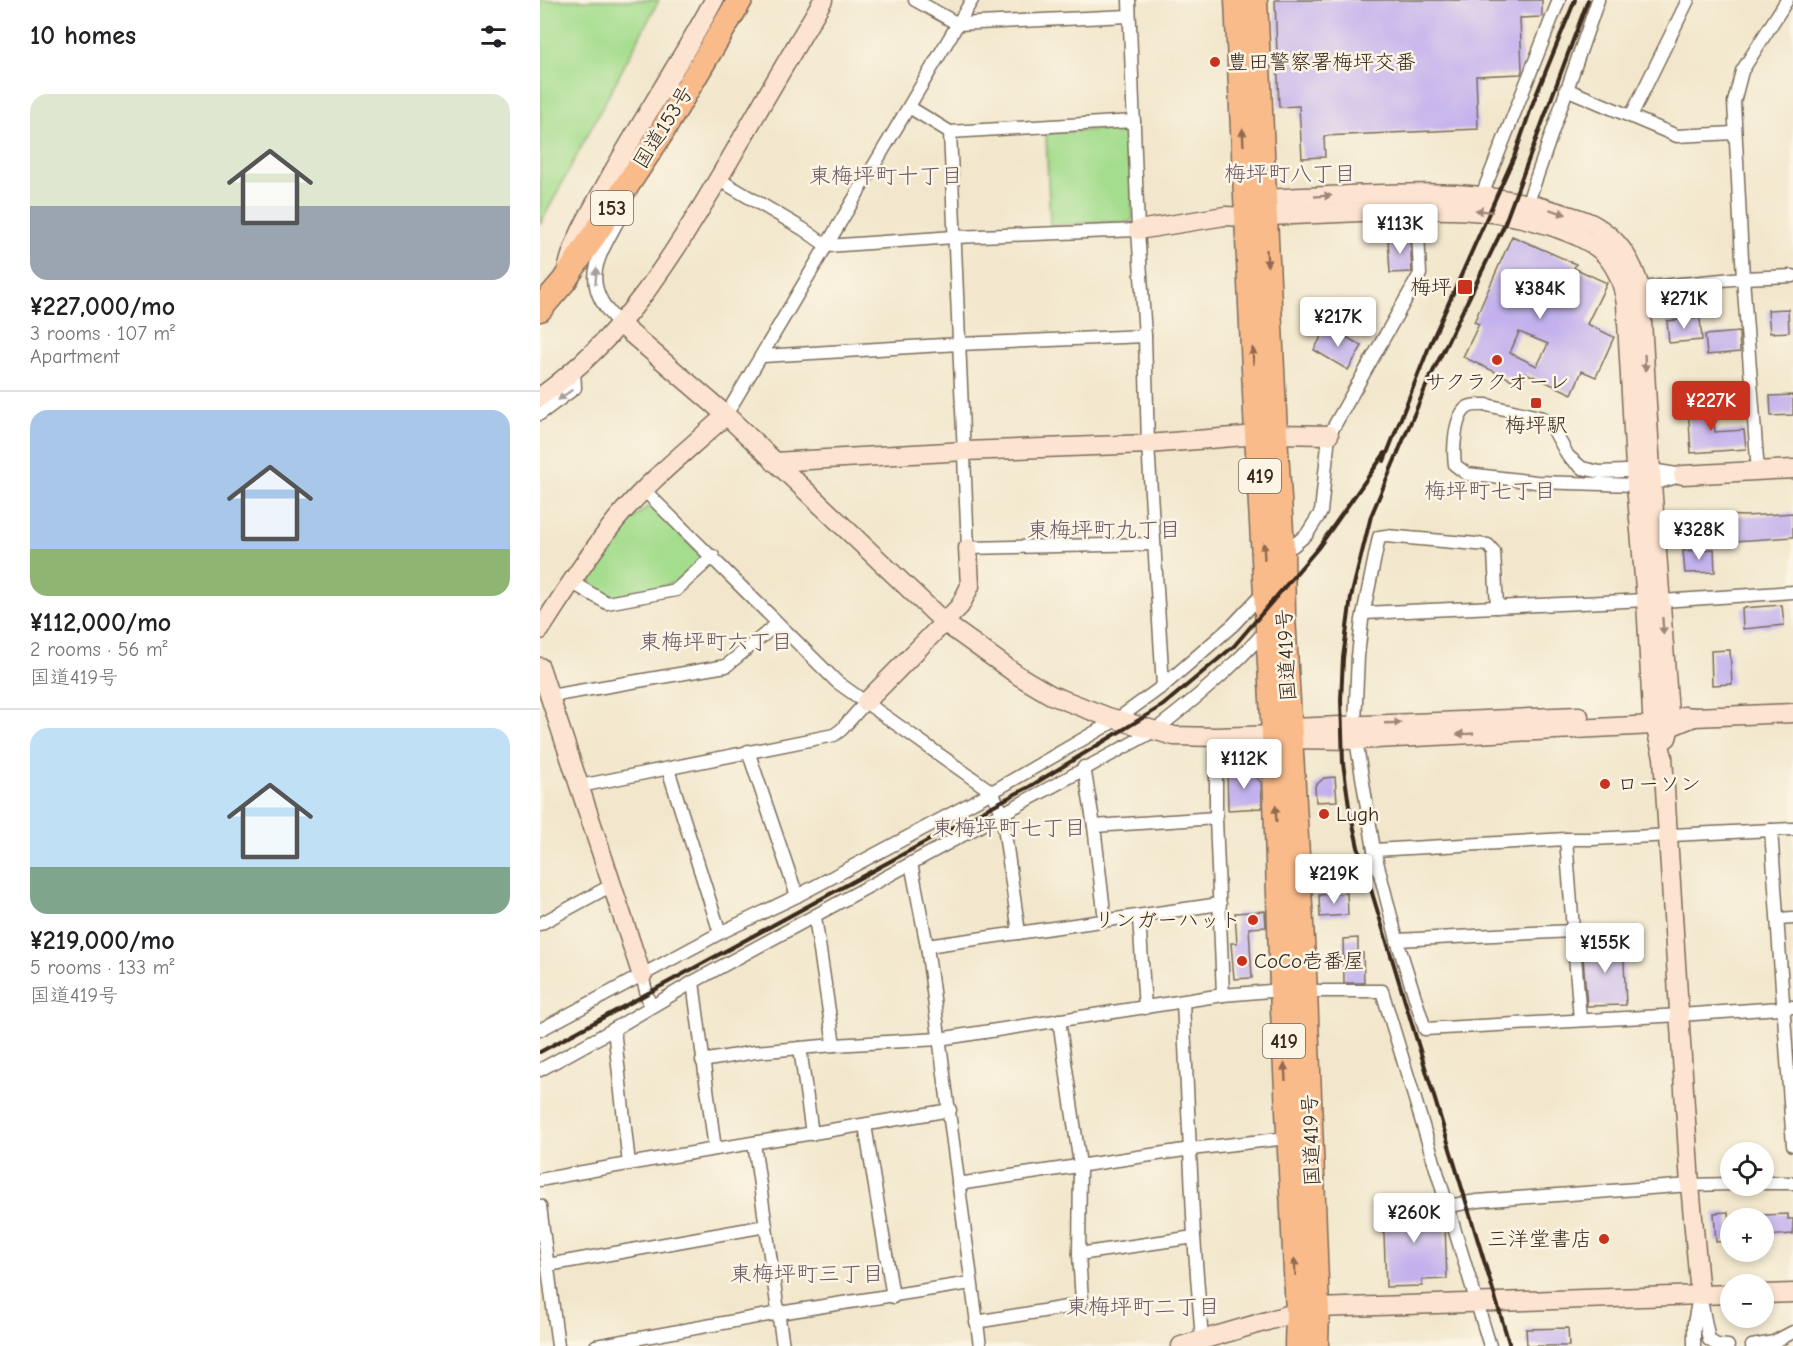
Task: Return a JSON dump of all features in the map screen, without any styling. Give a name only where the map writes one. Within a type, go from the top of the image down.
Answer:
[{"type":"highway","name":"国道153号","points":[[540,309],[564,281],[660,135],[740,0]]},
{"type":"highway","name":"国道419号","points":[[1237,0],[1266,435],[1282,548],[1284,734],[1308,1310],[1297,1346]]},
{"type":"highway","name":"国道419号","points":[[1250,210],[1255,0]]},
{"type":"highway","name":"国道419号","points":[[1266,435],[1267,629],[1284,734]]},
{"type":"highway","name":"国道419号","points":[[1293,991],[1288,1137],[1308,1310],[1316,1346]]},
{"type":"street","points":[[564,281],[574,243],[635,133],[714,0]]},
{"type":"street","points":[[542,395],[574,370],[621,325],[655,282],[823,0]]},
{"type":"street","points":[[915,0],[958,24],[1129,16]]},
{"type":"street","points":[[540,630],[617,520],[644,490],[726,415],[972,0]]},
{"type":"street","points":[[1129,0],[1148,444],[1163,686]]},
{"type":"street","points":[[1482,195],[1559,0]]},
{"type":"street","points":[[1528,202],[1598,0]]},
{"type":"street","points":[[1631,116],[1688,0]]},
{"type":"street","points":[[1758,472],[1743,278],[1734,102],[1742,71],[1787,0]]},
{"type":"street","points":[[1566,88],[1677,136],[1734,133]]},
{"type":"street","points":[[909,107],[950,132],[1134,121]]},
{"type":"street","points":[[580,786],[834,735],[960,606],[970,586],[950,132]]},
{"type":"street","points":[[660,135],[601,253],[594,280],[599,302],[621,325],[726,415],[945,623],[1019,676],[1051,695],[1116,720],[1174,736],[1216,737],[1355,732],[1793,713]]},
{"type":"street","points":[[718,179],[827,246],[954,237],[1138,230],[1250,210],[1418,192],[1451,192],[1528,202],[1596,225],[1619,246],[1630,260],[1640,288],[1644,477]]},
{"type":"street","points":[[1250,210],[1458,209],[1517,216],[1581,236],[1600,250],[1615,268],[1623,287],[1644,477],[1654,601],[1690,1185],[1700,1295],[1709,1340],[1717,1345],[1728,1346]]},
{"type":"street","points":[[1282,548],[1293,546],[1307,534],[1321,512],[1329,435],[1419,274],[1417,210]]},
{"type":"street","points":[[1640,288],[1743,278],[1793,276]]},
{"type":"street","points":[[763,356],[1145,336]]},
{"type":"street","points":[[540,414],[575,388],[574,370]]},
{"type":"street","points":[[1644,477],[1582,468],[1568,456],[1552,427],[1544,418],[1487,405],[1469,406],[1460,415],[1453,452],[1455,465],[1467,474],[1536,482],[1758,472],[1793,469]]},
{"type":"street","points":[[774,462],[964,451],[1148,444],[1266,435],[1329,435]]},
{"type":"street","points":[[644,490],[713,556],[777,624],[837,682],[992,792],[1002,812],[1019,933]]},
{"type":"street","points":[[1497,607],[1494,552],[1488,545],[1379,537],[1358,656],[1355,732],[1374,850],[1397,940],[1425,1029],[1788,1007]]},
{"type":"street","points":[[968,548],[1154,544]]},
{"type":"street","points":[[572,582],[607,603],[676,590],[713,556]]},
{"type":"street","points":[[540,1030],[720,933],[797,896],[992,792],[1116,720],[1163,686],[1233,625],[1266,589]]},
{"type":"street","points":[[1364,613],[1654,601],[1793,592]]},
{"type":"street","points":[[550,696],[726,666],[777,624]]},
{"type":"street","points":[[540,1070],[693,982],[1154,730],[1224,673],[1267,629]]},
{"type":"street","points":[[540,668],[650,1006]]},
{"type":"street","points":[[1216,737],[1216,818],[1223,995]]},
{"type":"street","points":[[748,751],[797,896]]},
{"type":"street","points":[[1084,767],[1094,826],[1105,920]]},
{"type":"street","points":[[668,769],[720,933]]},
{"type":"street","points":[[1094,826],[1216,818]]},
{"type":"street","points":[[1374,850],[1793,829]]},
{"type":"street","points":[[1771,830],[1788,1007],[1793,1145]]},
{"type":"street","points":[[1566,839],[1580,1020]]},
{"type":"street","points":[[910,863],[927,946],[980,1346]]},
{"type":"street","points":[[540,924],[612,885]]},
{"type":"street","points":[[927,946],[1220,904]]},
{"type":"street","points":[[815,917],[834,1045]]},
{"type":"street","points":[[1139,917],[1145,1008]]},
{"type":"street","points":[[1778,919],[1793,918]]},
{"type":"street","points":[[1397,940],[1572,931]]},
{"type":"street","points":[[693,982],[715,1149]]},
{"type":"street","points":[[702,1061],[755,1052],[939,1039],[1223,995],[1293,991],[1382,991],[1490,1346]]},
{"type":"street","points":[[1183,1002],[1194,1238],[1202,1340]]},
{"type":"street","points":[[976,1322],[1079,1305],[1082,1300],[1079,1254],[1080,1165],[1059,1020]]},
{"type":"street","points":[[614,1029],[629,1164]]},
{"type":"street","points":[[800,1048],[812,1134]]},
{"type":"street","points":[[540,1180],[950,1110]]},
{"type":"street","points":[[865,1125],[893,1297]]},
{"type":"street","points":[[958,1184],[1288,1137]]},
{"type":"street","points":[[754,1143],[783,1346]]},
{"type":"street","points":[[1774,1184],[1793,1183]]},
{"type":"street","points":[[1448,1206],[1477,1201],[1720,1184]]},
{"type":"street","points":[[540,1206],[558,1346]]},
{"type":"street","points":[[548,1265],[766,1226]]},
{"type":"street","points":[[1079,1254],[1194,1238]]},
{"type":"street","points":[[596,1346],[971,1282]]},
{"type":"street","points":[[1774,1294],[1793,1293]]},
{"type":"street","points":[[1181,1346],[1308,1310],[1720,1294]]},
{"type":"street","points":[[1694,1346],[1694,1323],[1700,1295]]},
{"type":"street","points":[[1752,1346],[1774,1342],[1793,1332]]},
{"type":"green space","points":[[540,0],[659,0],[540,225]]},
{"type":"green space","points":[[1124,128],[1130,133],[1133,219],[1129,222],[1050,225],[1046,133]]},
{"type":"green space","points":[[651,505],[703,558],[676,583],[609,599],[584,590],[623,525]]},
{"type":"building","points":[[1275,0],[1542,0],[1542,17],[1520,18],[1521,74],[1476,76],[1478,129],[1324,136],[1325,157],[1302,158],[1299,106],[1279,107]]},
{"type":"building","points":[[1512,236],[1576,264],[1574,268],[1607,283],[1587,324],[1614,337],[1596,377],[1582,371],[1572,394],[1526,373],[1521,384],[1463,357],[1479,324],[1474,322]],"holes":[[[1519,332],[1548,344],[1537,366],[1510,353]]]},
{"type":"building","points":[[1410,237],[1412,272],[1390,273],[1388,239]]},
{"type":"building","points":[[1788,309],[1789,332],[1770,333],[1768,310]]},
{"type":"building","points":[[1700,318],[1702,340],[1669,343],[1667,321]]},
{"type":"building","points":[[1327,326],[1362,346],[1348,370],[1314,350]]},
{"type":"building","points":[[1739,332],[1740,352],[1707,355],[1705,335]]},
{"type":"building","points":[[1793,395],[1793,415],[1771,416],[1770,396]]},
{"type":"building","points":[[1712,403],[1715,432],[1744,430],[1746,449],[1691,453],[1688,406]]},
{"type":"building","points":[[1793,513],[1793,537],[1720,542],[1719,515]]},
{"type":"building","points":[[1714,549],[1715,572],[1685,573],[1683,551]]},
{"type":"building","points":[[1782,605],[1784,625],[1743,629],[1742,608]]},
{"type":"building","points":[[1730,650],[1732,684],[1712,685],[1711,651]]},
{"type":"building","points":[[1247,768],[1261,782],[1262,808],[1228,810],[1227,770]]},
{"type":"building","points":[[1335,777],[1337,801],[1316,802],[1315,786],[1324,778]]},
{"type":"building","points":[[1347,893],[1348,915],[1320,917],[1319,895]]},
{"type":"building","points":[[1265,911],[1266,927],[1249,928],[1252,978],[1234,979],[1231,943],[1237,943],[1235,913]]},
{"type":"building","points":[[1358,938],[1358,953],[1363,953],[1364,983],[1344,983],[1343,939]]},
{"type":"building","points":[[1623,941],[1626,1005],[1587,1006],[1583,958],[1589,957],[1589,943]]},
{"type":"building","points":[[1415,1198],[1416,1208],[1439,1207],[1445,1227],[1447,1279],[1422,1280],[1422,1286],[1386,1287],[1383,1208],[1393,1207],[1395,1199]]},
{"type":"building","points":[[1714,1213],[1720,1213],[1720,1242],[1716,1242]]},
{"type":"building","points":[[1788,1214],[1788,1219],[1793,1219],[1793,1234],[1774,1235],[1774,1215]]},
{"type":"building","points":[[1568,1328],[1569,1346],[1527,1346],[1526,1329]]},
{"type":"railway","points":[[1384,461],[1429,347],[1514,157],[1534,100],[1575,0]]},
{"type":"railway","points":[[1510,1346],[1358,847],[1343,763],[1341,700],[1343,658],[1351,597],[1371,516],[1427,384],[1503,228],[1588,0]]},
{"type":"railway","points":[[540,1052],[1029,787],[1162,706],[1234,646],[1318,548],[1385,453]]},
{"type":"place","name":"豊田警察署梅坪交番","points":[[1215,62]]},
{"type":"place","name":"梅坪","points":[[1465,287]]},
{"type":"place","name":"サクラクオーレ","points":[[1497,360]]},
{"type":"place","name":"梅坪駅","points":[[1536,403]]},
{"type":"place","name":"ローソン","points":[[1605,784]]},
{"type":"place","name":"Lugh","points":[[1324,814]]},
{"type":"place","name":"リンガーハット","points":[[1253,920]]},
{"type":"place","name":"CoCo壱番屋","points":[[1242,961]]},
{"type":"place","name":"三洋堂書店","points":[[1604,1239]]},
{"type":"district","name":"梅坪町八丁目","points":[[1290,173]]},
{"type":"district","name":"東梅坪町十丁目","points":[[886,175]]},
{"type":"district","name":"梅坪町七丁目","points":[[1490,490]]},
{"type":"district","name":"東梅坪町九丁目","points":[[1104,529]]},
{"type":"district","name":"東梅坪町六丁目","points":[[716,641]]},
{"type":"district","name":"東梅坪町七丁目","points":[[1009,827]]},
{"type":"district","name":"東梅坪町三丁目","points":[[807,1273]]},
{"type":"district","name":"東梅坪町二丁目","points":[[1143,1306]]}]
